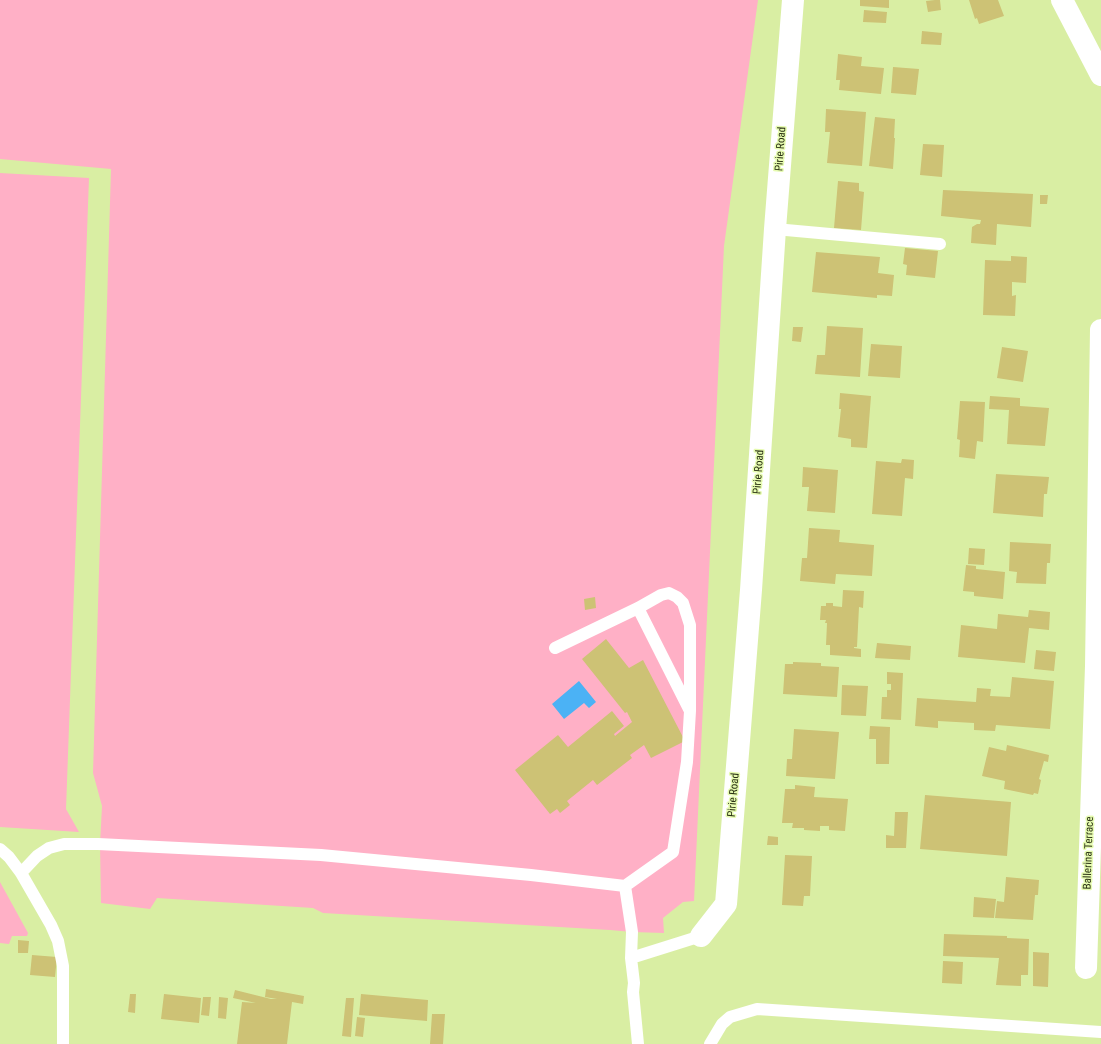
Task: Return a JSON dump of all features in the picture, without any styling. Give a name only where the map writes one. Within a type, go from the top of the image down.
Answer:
[{"type":"street","name":"Pirie Road","points":[[702,936],[726,904],[751,590],[775,229],[793,0]]},
{"type":"street","points":[[1062,0],[1101,75]]},
{"type":"street","name":"Ballerina Terrace","points":[[1086,968],[1096,666],[1101,330]]},
{"type":"lane","points":[[775,229],[940,244]]},
{"type":"lane","points":[[21,873],[37,856],[49,848],[64,844],[92,844],[321,856],[531,875],[625,886],[673,852],[687,762],[690,711],[690,625],[682,603],[677,597],[669,593],[661,595],[638,608],[555,648]]},
{"type":"lane","points":[[638,608],[690,711]]},
{"type":"lane","points":[[0,849],[9,857],[21,873],[51,925],[58,941],[63,966],[63,1044]]},
{"type":"lane","points":[[625,886],[632,932],[631,958],[638,1044]]},
{"type":"lane","points":[[631,958],[702,936]]},
{"type":"lane","points":[[710,1044],[726,1020],[758,1009],[1101,1032]]},
{"type":"shaded area","points":[[0,0],[758,0],[724,246],[694,901],[683,902],[663,918],[664,933],[323,913],[313,908],[157,898],[150,909],[101,903],[100,844],[102,806],[93,773],[111,169],[0,159]]},
{"type":"shaded area","points":[[0,173],[89,178],[66,809],[79,832],[0,827]]},
{"type":"shaded area","points":[[0,882],[28,933],[27,936],[12,936],[9,944],[0,943]]},
{"type":"water","points":[[579,681],[596,702],[589,708],[584,703],[564,719],[552,704]]},
{"type":"building","points":[[860,0],[889,0],[889,8],[860,6]]},
{"type":"building","points":[[940,0],[941,10],[928,12],[926,1]]},
{"type":"building","points":[[969,0],[998,0],[1004,16],[979,24],[977,18],[975,19]]},
{"type":"building","points":[[864,10],[887,12],[886,23],[863,22]]},
{"type":"building","points":[[922,31],[942,33],[941,45],[921,44]]},
{"type":"building","points":[[838,54],[862,57],[861,66],[884,68],[881,94],[839,90],[840,80],[836,80]]},
{"type":"building","points":[[893,67],[919,69],[916,95],[891,93]]},
{"type":"building","points":[[826,109],[866,112],[862,166],[827,163],[830,132],[825,132]]},
{"type":"building","points":[[875,117],[895,119],[893,169],[869,166]]},
{"type":"building","points":[[923,144],[944,145],[942,177],[920,175]]},
{"type":"building","points":[[838,181],[859,183],[859,191],[864,192],[861,230],[834,228]]},
{"type":"building","points":[[943,190],[1033,194],[1031,227],[997,224],[996,245],[971,243],[972,227],[980,224],[981,220],[941,216]]},
{"type":"building","points":[[1040,195],[1048,195],[1047,204],[1040,204]]},
{"type":"building","points":[[905,248],[938,251],[935,278],[906,275],[907,265],[903,264]]},
{"type":"building","points":[[816,252],[880,257],[878,273],[894,275],[892,296],[877,295],[877,298],[812,292]]},
{"type":"building","points":[[1011,256],[1027,257],[1026,283],[1012,282],[1012,296],[1016,295],[1015,316],[983,315],[985,260],[1011,261]]},
{"type":"building","points":[[827,326],[863,328],[860,377],[815,374],[817,355],[825,355]]},
{"type":"building","points":[[793,327],[803,327],[801,342],[792,341]]},
{"type":"building","points":[[871,344],[902,346],[900,378],[868,376]]},
{"type":"building","points":[[1002,347],[1028,351],[1023,382],[997,378]]},
{"type":"building","points":[[840,393],[871,396],[867,448],[851,447],[851,439],[838,437],[841,409],[839,409]]},
{"type":"building","points":[[990,396],[1020,398],[1020,406],[1049,408],[1045,446],[1007,444],[1009,410],[989,409]]},
{"type":"building","points":[[960,401],[985,402],[983,442],[977,441],[975,459],[959,457],[960,440],[957,439]]},
{"type":"building","points":[[902,459],[914,460],[913,479],[905,478],[902,516],[872,514],[876,461],[901,463]]},
{"type":"building","points":[[803,467],[838,470],[835,513],[807,511],[809,487],[802,487]]},
{"type":"building","points":[[996,474],[1049,477],[1047,494],[1044,494],[1043,517],[993,513]]},
{"type":"building","points":[[809,528],[840,530],[839,542],[874,545],[872,576],[836,574],[835,584],[800,581],[802,558],[807,558]]},
{"type":"building","points":[[1010,542],[1051,544],[1050,563],[1047,563],[1046,584],[1016,583],[1017,572],[1009,571]]},
{"type":"building","points":[[969,548],[985,549],[984,565],[968,564]]},
{"type":"building","points":[[966,565],[976,566],[976,569],[1005,572],[1003,599],[974,596],[974,592],[963,591]]},
{"type":"building","points":[[843,590],[864,591],[863,608],[859,607],[857,647],[854,647],[861,649],[861,657],[830,655],[830,645],[826,645],[827,623],[825,623],[826,620],[820,620],[821,606],[826,606],[826,603],[833,603],[833,606],[842,607]]},
{"type":"building","points":[[595,597],[596,608],[585,610],[584,599]]},
{"type":"building","points":[[1029,610],[1050,612],[1049,630],[1029,628],[1025,663],[958,657],[961,625],[997,629],[998,614],[1028,617]]},
{"type":"building","points":[[606,639],[629,668],[643,660],[685,741],[651,758],[644,745],[630,755],[632,758],[597,785],[593,780],[567,801],[570,805],[560,813],[557,809],[550,814],[515,770],[558,735],[568,747],[612,711],[624,726],[614,734],[615,736],[632,722],[627,712],[625,713],[582,659]]},
{"type":"building","points":[[877,643],[911,646],[910,660],[875,658]]},
{"type":"building","points":[[1036,650],[1056,652],[1054,671],[1034,669]]},
{"type":"building","points":[[793,662],[821,663],[821,666],[839,667],[837,697],[783,694],[785,664],[793,664]]},
{"type":"building","points":[[887,672],[903,673],[901,720],[881,719],[882,697],[887,697],[887,690],[891,690],[891,684],[887,684]]},
{"type":"building","points":[[1012,677],[1054,681],[1050,729],[996,725],[995,731],[974,730],[974,723],[938,721],[938,728],[915,726],[917,698],[976,702],[977,688],[991,689],[990,696],[1010,697]]},
{"type":"building","points":[[842,685],[868,686],[866,716],[841,715]]},
{"type":"building","points":[[870,726],[890,727],[889,764],[876,764],[876,739],[869,739]]},
{"type":"building","points":[[794,729],[839,732],[835,779],[786,776],[787,759],[792,759]]},
{"type":"building","points":[[1007,745],[1049,755],[1048,762],[1044,761],[1039,779],[1041,780],[1038,794],[1034,793],[1033,795],[1004,789],[1005,781],[982,776],[989,747],[1006,751]]},
{"type":"building","points":[[795,785],[815,787],[814,797],[848,799],[845,831],[829,830],[829,826],[820,826],[820,831],[804,830],[804,828],[792,828],[793,823],[782,823],[785,789],[795,789]]},
{"type":"building","points":[[925,795],[1011,802],[1007,856],[920,849]]},
{"type":"building","points":[[895,812],[908,812],[906,848],[886,848],[886,835],[894,836]]},
{"type":"building","points":[[768,836],[778,837],[778,845],[767,845]]},
{"type":"building","points":[[785,855],[812,856],[810,896],[804,896],[803,906],[782,905]]},
{"type":"building","points":[[1006,877],[1039,880],[1038,895],[1035,895],[1033,920],[995,918],[997,901],[1004,902]]},
{"type":"building","points":[[974,897],[996,899],[994,918],[973,917]]},
{"type":"building","points":[[944,934],[1007,936],[1007,938],[1029,939],[1028,975],[1021,975],[1021,986],[996,985],[999,958],[943,956]]},
{"type":"building","points":[[18,940],[29,941],[28,953],[18,953]]},
{"type":"building","points":[[1033,952],[1049,953],[1048,987],[1033,986]]},
{"type":"building","points":[[32,955],[57,957],[55,977],[30,975]]},
{"type":"building","points":[[943,961],[963,962],[962,984],[942,983]]},
{"type":"building","points":[[266,989],[304,996],[303,1004],[292,1002],[287,1044],[237,1044],[242,1002],[256,1003],[233,998],[235,990],[271,999],[277,999],[265,997]]},
{"type":"building","points":[[130,994],[136,994],[135,1013],[128,1012]]},
{"type":"building","points":[[164,994],[201,998],[199,1023],[161,1019]]},
{"type":"building","points":[[361,994],[428,1000],[427,1021],[359,1015]]},
{"type":"building","points":[[203,997],[211,997],[209,1016],[201,1015]]},
{"type":"building","points":[[219,997],[228,998],[226,1019],[218,1018]]},
{"type":"building","points":[[346,998],[354,998],[351,1037],[342,1036]]},
{"type":"building","points":[[432,1014],[445,1014],[443,1044],[430,1044]]},
{"type":"building","points":[[357,1017],[365,1018],[363,1037],[355,1036]]}]
